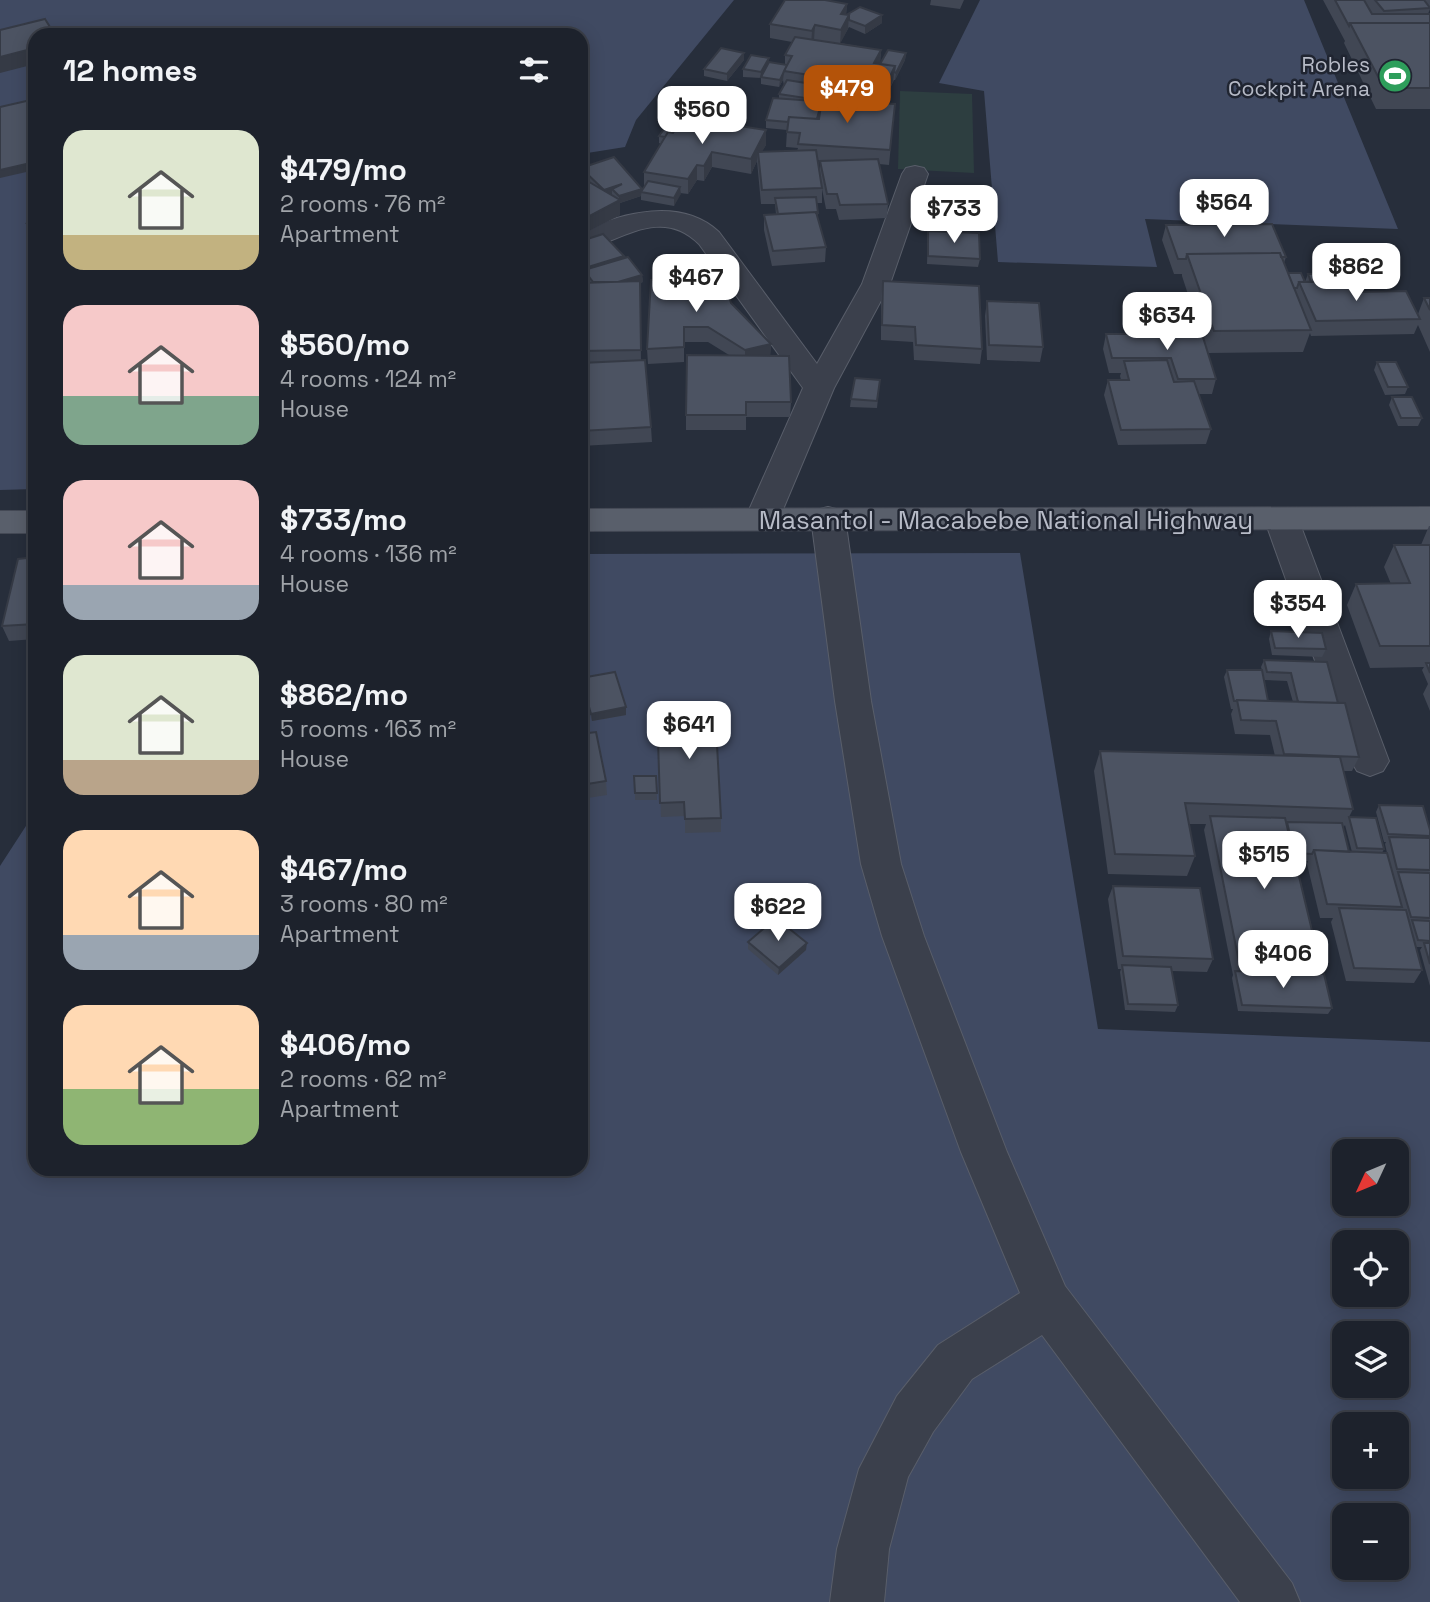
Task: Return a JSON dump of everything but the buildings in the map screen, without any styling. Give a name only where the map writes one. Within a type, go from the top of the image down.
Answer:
[{"type":"main road","name":"Masantol - Macabebe National Highway","points":[[588,520],[1430,518]]},
{"type":"main road","points":[[0,522],[28,522]]},
{"type":"street","points":[[762,519],[819,388],[876,284],[915,174]]},
{"type":"street","points":[[588,239],[599,232],[651,220],[672,219],[692,225],[709,238],[819,388]]},
{"type":"street","points":[[828,518],[853,701],[881,863],[904,936],[984,1152],[1048,1303],[1125,1409],[1273,1602]]},
{"type":"street","points":[[1282,520],[1370,761]]},
{"type":"street","points":[[857,1602],[863,1549],[884,1469],[915,1414],[955,1363],[1048,1303]]},
{"type":"shaded area","points":[[900,91],[972,94],[974,173],[898,169]]},
{"type":"water","points":[[0,0],[734,0],[636,120],[625,147],[588,153],[588,28],[28,28],[28,489],[0,490]]},
{"type":"water","points":[[980,0],[1304,0],[1398,229],[1145,219],[1157,267],[998,262],[984,91],[939,83]]},
{"type":"water","points":[[1020,553],[1098,1029],[1430,1042],[1430,1602],[0,1602],[0,866],[28,823],[28,1176],[588,1176],[588,554]]},
{"type":"place","name":"Robles Cockpit Arena","points":[[1395,76]]}]
